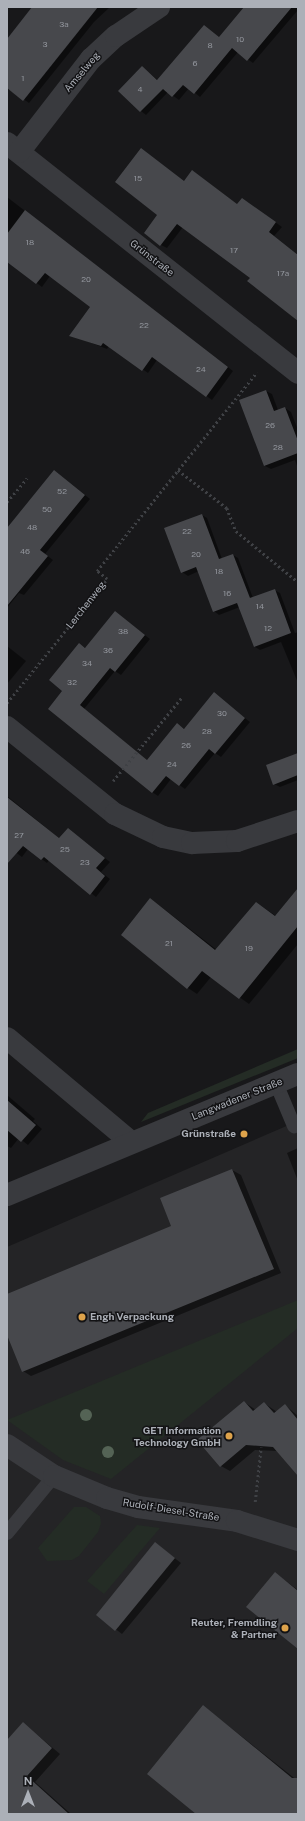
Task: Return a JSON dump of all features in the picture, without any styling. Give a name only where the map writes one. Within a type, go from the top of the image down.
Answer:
[{"type":"street","name":"Amselweg","points":[[13,148],[91,59],[116,36],[159,7]]},
{"type":"street","name":"Grünstraße","points":[[13,148],[298,373]]},
{"type":"street","points":[[7,727],[96,800],[145,831],[192,843],[237,841],[298,821]]},
{"type":"street","points":[[7,1038],[131,1142]]},
{"type":"street","name":"Langwadener Straße","points":[[7,1195],[131,1142],[298,1074]]},
{"type":"street","name":"Rudolf-Diesel-Straße","points":[[7,1445],[54,1476],[123,1503],[253,1525],[298,1540]]},
{"type":"lane","points":[[276,1083],[294,1126]]},
{"type":"lane","points":[[7,1533],[54,1476]]},
{"type":"path","name":"Lerchenweg","points":[[7,704],[106,580],[97,571],[272,353]]},
{"type":"path","points":[[178,470],[227,508],[236,531],[298,582]]},
{"type":"path","points":[[7,502],[27,478]]},
{"type":"path","points":[[96,800],[182,697]]},
{"type":"path","points":[[253,1525],[261,1447]]},
{"type":"shaded area","points":[[298,1049],[298,1058],[141,1122],[148,1113]]},
{"type":"shaded area","points":[[298,1121],[298,1814],[7,1814],[7,1247]]},
{"type":"shaded area","points":[[298,1300],[298,1328],[111,1479],[63,1460],[7,1420]]},
{"type":"shaded area","points":[[74,1507],[86,1507],[100,1516],[101,1523],[98,1532],[79,1556],[72,1560],[47,1561],[38,1548]]},
{"type":"shaded area","points":[[137,1525],[160,1528],[104,1594],[87,1581]]},
{"type":"building","points":[[32,7],[98,7],[23,101],[7,88],[7,39]]},
{"type":"building","points":[[244,7],[292,7],[247,61],[232,48],[194,94],[183,85],[172,97],[163,89],[140,112],[118,91],[142,66],[157,80],[204,25],[219,37]]},
{"type":"building","points":[[141,148],[184,181],[192,170],[237,204],[242,198],[276,222],[269,232],[298,255],[298,321],[247,281],[250,278],[177,224],[160,246],[144,233],[157,215],[115,182]]},
{"type":"building","points":[[25,210],[228,367],[206,397],[152,357],[142,371],[103,343],[101,346],[69,336],[90,307],[45,273],[36,284],[7,262],[7,234]]},
{"type":"building","points":[[266,390],[274,411],[285,407],[298,441],[298,453],[264,466],[239,400]]},
{"type":"building","points":[[54,470],[85,495],[40,550],[48,556],[7,606],[7,528]]},
{"type":"building","points":[[202,514],[219,559],[233,554],[250,598],[275,589],[291,633],[254,647],[237,603],[213,612],[196,567],[181,573],[164,528]]},
{"type":"building","points":[[115,611],[145,635],[115,672],[110,668],[80,705],[147,760],[177,723],[184,729],[214,692],[245,718],[215,754],[209,749],[179,786],[166,776],[152,793],[48,709],[62,691],[49,680],[79,643],[85,648]]},
{"type":"building","points":[[298,753],[298,775],[273,785],[266,765]]},
{"type":"building","points":[[7,797],[59,838],[68,828],[105,858],[96,868],[105,876],[90,895],[44,857],[41,860],[23,846],[7,864]]},
{"type":"building","points":[[298,888],[298,926],[239,999],[202,971],[187,989],[121,935],[150,898],[215,950],[256,902],[275,916]]},
{"type":"building","points":[[7,1100],[36,1125],[21,1142],[7,1130]]},
{"type":"building","name":"Engh Verpackung","points":[[232,1169],[274,1269],[22,1372],[7,1335],[7,1294],[171,1226],[160,1198]]},
{"type":"building","name":"GET Information Technology GmbH","points":[[244,1401],[253,1411],[264,1402],[274,1413],[285,1404],[298,1420],[298,1476],[273,1447],[246,1445],[220,1467],[197,1440]]},
{"type":"building","points":[[155,1542],[175,1558],[115,1631],[96,1615]]},
{"type":"building","name":"Reuter, Fremdling & Partner","points":[[275,1572],[298,1591],[298,1649],[246,1607]]},
{"type":"building","points":[[203,1705],[292,1778],[298,1778],[298,1814],[196,1814],[147,1774]]},
{"type":"building","points":[[23,1722],[52,1748],[27,1776],[69,1814],[7,1814],[7,1740]]},
{"type":"place","name":"Grünstraße","points":[[244,1134]]},
{"type":"place","name":"Engh Verpackung","points":[[82,1317]]},
{"type":"place","name":"GET Information Technology GmbH","points":[[229,1436]]},
{"type":"place","name":"Reuter, Fremdling & Partner","points":[[285,1628]]}]
